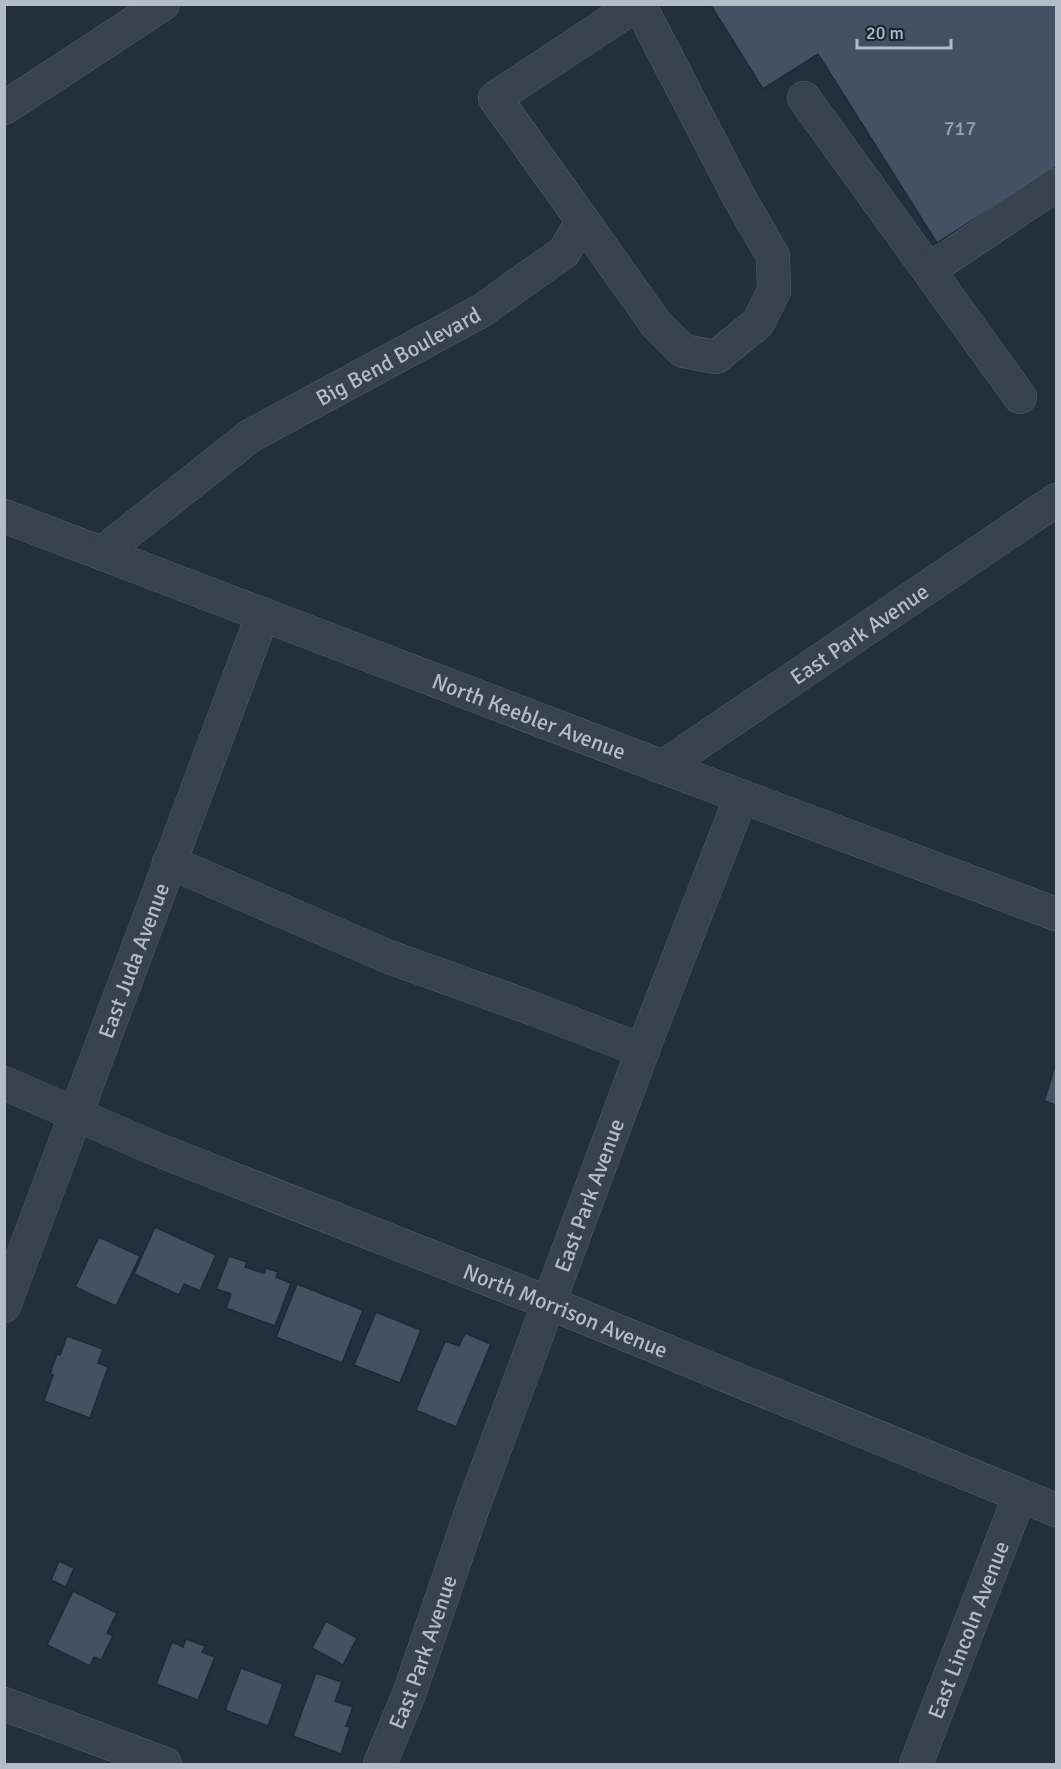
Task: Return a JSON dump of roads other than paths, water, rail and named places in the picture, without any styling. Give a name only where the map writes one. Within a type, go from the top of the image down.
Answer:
[{"type":"street","points":[[4,108],[163,4]]},
{"type":"street","points":[[638,4],[740,199],[773,256],[774,291],[758,323],[716,357],[683,351],[656,324],[495,98],[638,4]]},
{"type":"street","points":[[804,98],[1020,397]]},
{"type":"street","points":[[929,270],[1056,185]]},
{"type":"street","name":"Big Bend Boulevard","points":[[102,553],[250,436],[481,311],[564,252],[583,222]]},
{"type":"street","name":"East Park Avenue","points":[[663,767],[1056,500]]},
{"type":"street","name":"North Keebler Avenue","points":[[4,516],[741,797],[1056,914]]},
{"type":"street","name":"East Juda Avenue","points":[[4,1306],[263,614]]},
{"type":"street","name":"East Park Avenue","points":[[380,1764],[409,1694],[473,1507],[643,1051],[741,797]]},
{"type":"street","points":[[169,862],[389,957],[643,1051]]},
{"type":"street","name":"North Morrison Avenue","points":[[4,1083],[151,1147],[549,1304],[1056,1510]]},
{"type":"street","name":"East Lincoln Avenue","points":[[916,1764],[1020,1495]]},
{"type":"street","points":[[4,1704],[165,1764]]}]
